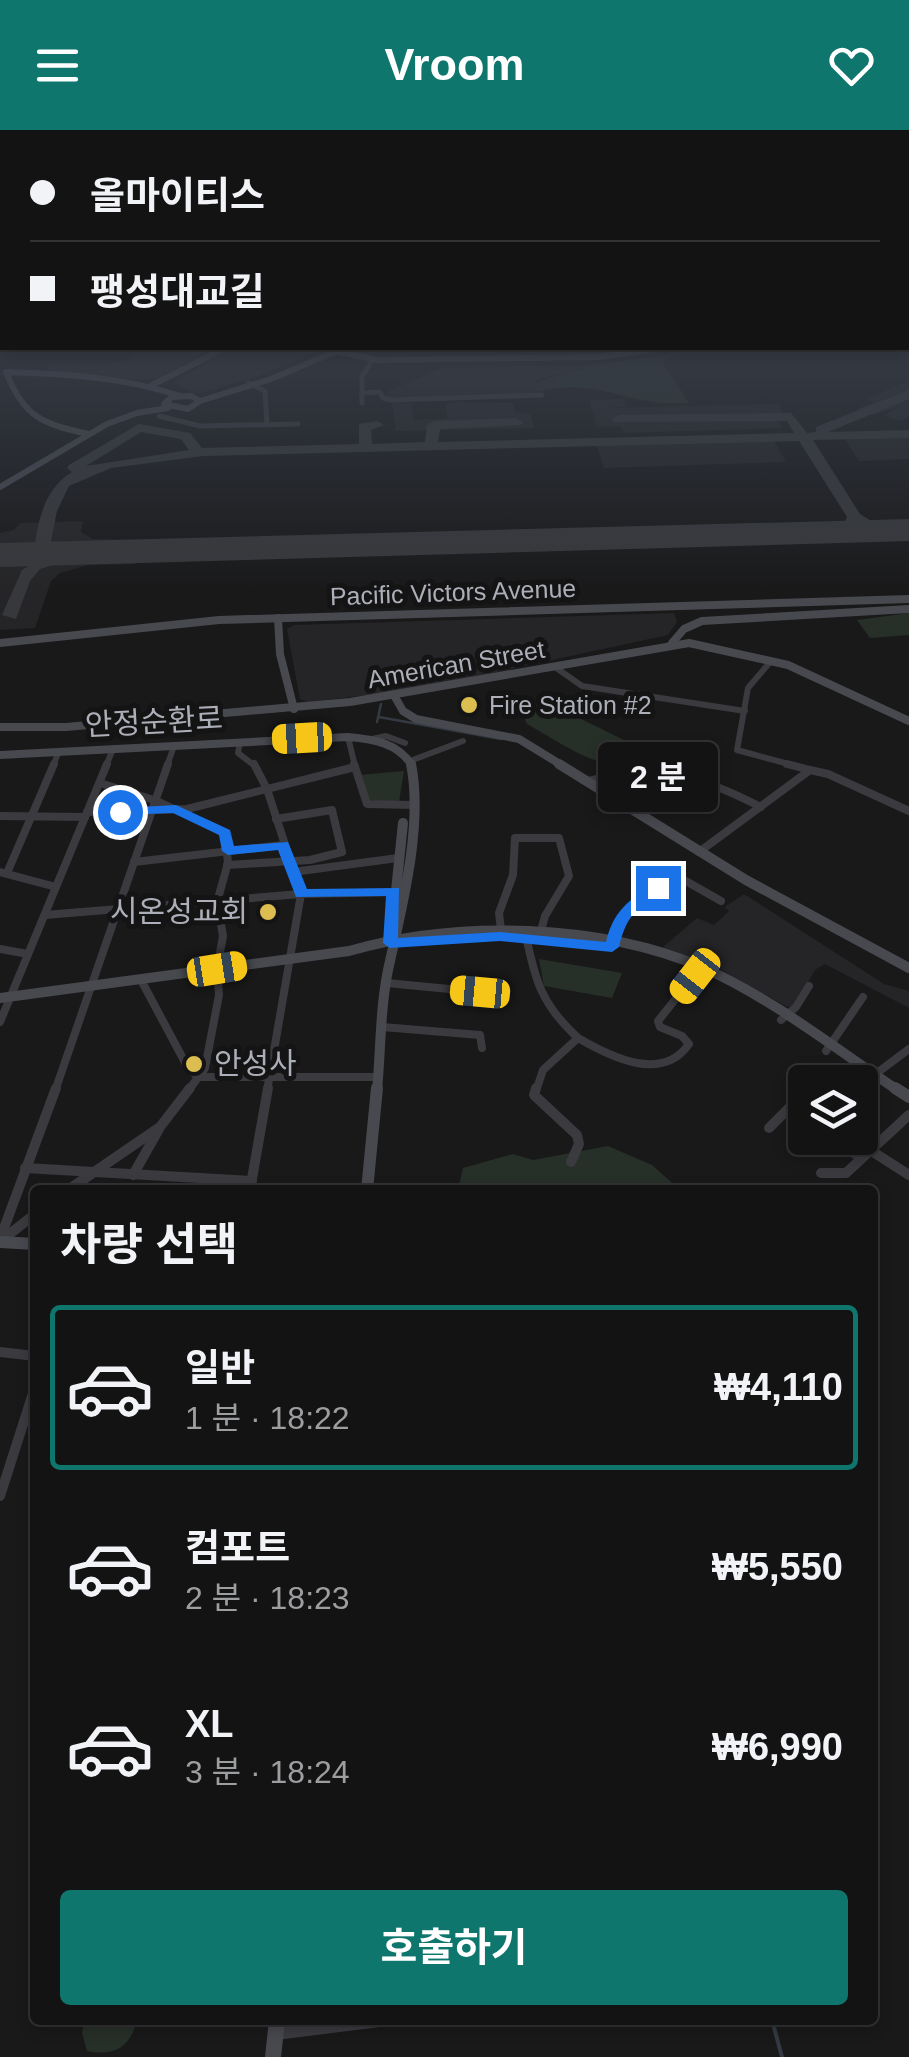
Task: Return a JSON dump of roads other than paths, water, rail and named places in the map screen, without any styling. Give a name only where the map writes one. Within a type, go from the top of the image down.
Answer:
[{"type":"street","points":[[28,413],[34,419],[89,434]]},
{"type":"street","points":[[0,487],[22,480],[52,455],[119,418],[151,413]]},
{"type":"street","points":[[154,422],[161,413]]},
{"type":"street","points":[[168,413],[200,426],[298,424]]},
{"type":"street","points":[[266,413],[266,424]]},
{"type":"street","name":"Pacific Victors Avenue","points":[[0,643],[219,620],[909,602]]},
{"type":"street","name":"American Street","points":[[0,727],[44,728],[294,709],[395,696],[672,643],[684,629],[702,621],[909,602]]},
{"type":"street","points":[[278,618],[280,654],[294,709]]},
{"type":"street","points":[[672,643],[689,642],[771,661],[810,674],[909,721]]},
{"type":"street","points":[[771,661],[748,688],[737,750],[828,774],[909,811]]},
{"type":"street","points":[[555,667],[582,686],[745,712]]},
{"type":"street","points":[[395,696],[413,718],[519,739],[699,852],[810,917],[909,968]]},
{"type":"street","points":[[372,740],[386,736],[405,743]]},
{"type":"street","points":[[348,739],[367,804],[409,804]]},
{"type":"street","name":"안정순환로","points":[[348,739],[376,745],[398,756],[407,771],[409,804],[398,892]]},
{"type":"street","name":"안정순환로","points":[[0,757],[372,740],[396,749],[410,761],[415,777],[398,858],[398,892]]},
{"type":"street","points":[[410,761],[463,741]]},
{"type":"street","points":[[240,744],[238,753],[254,764],[267,789],[301,894],[251,1185]]},
{"type":"street","points":[[0,1241],[94,985],[174,748]]},
{"type":"street","points":[[0,1022],[5,998],[45,915],[112,751]]},
{"type":"street","name":"안정순환로","points":[[0,757],[112,751]]},
{"type":"street","points":[[56,886],[3,872],[58,756]]},
{"type":"street","points":[[0,816],[176,809],[354,767]]},
{"type":"street","points":[[588,781],[630,775],[647,768],[670,770],[697,774],[760,806]]},
{"type":"street","points":[[699,852],[810,770]]},
{"type":"street","points":[[100,783],[157,801],[208,828],[226,833],[228,851],[217,902],[223,936],[212,1043],[198,1078],[160,1127],[133,1175]]},
{"type":"street","points":[[227,865],[290,861],[342,852],[332,810],[276,819]]},
{"type":"street","points":[[501,930],[499,913],[513,875],[515,838],[559,838],[569,876],[545,916],[540,934]]},
{"type":"street","points":[[134,862],[284,845]]},
{"type":"street","points":[[293,872],[398,858]]},
{"type":"street","points":[[612,944],[618,923],[632,904],[677,876],[721,902]]},
{"type":"street","points":[[45,915],[301,894],[398,892],[368,1185]]},
{"type":"street","points":[[5,998],[370,947],[394,940],[501,930],[612,944]]},
{"type":"street","points":[[394,940],[540,934],[612,944],[699,969],[784,1018],[854,1065]]},
{"type":"street","points":[[524,935],[535,985],[545,1004],[578,1038],[620,1059],[658,1064],[678,1058],[689,1044],[682,1036],[660,1027],[658,1021],[699,969]]},
{"type":"street","points":[[0,949],[28,954]]},
{"type":"street","points":[[141,980],[188,1068],[198,1078],[377,1077]]},
{"type":"street","points":[[387,983],[480,992]]},
{"type":"street","points":[[784,1018],[809,986]]},
{"type":"street","points":[[829,1048],[863,996]]},
{"type":"street","points":[[382,1027],[480,1035],[482,1048]]},
{"type":"street","points":[[571,1162],[577,1135],[534,1095],[543,1070],[578,1038]]},
{"type":"street","points":[[878,1072],[909,1048]]},
{"type":"street","points":[[878,1081],[909,1100]]},
{"type":"street","points":[[769,1128],[787,1112]]},
{"type":"street","points":[[878,1143],[909,1115]]},
{"type":"street","points":[[75,1185],[160,1127]]},
{"type":"street","points":[[820,1173],[846,1173],[865,1155]]},
{"type":"street","points":[[868,1155],[909,1175]]},
{"type":"street","points":[[25,1168],[240,1185]]},
{"type":"street","points":[[0,1241],[30,1218]]},
{"type":"street","points":[[0,1241],[30,1244]]},
{"type":"street","points":[[0,1352],[30,1355]]},
{"type":"street","points":[[0,1496],[5,1459],[30,1398]]},
{"type":"street","points":[[273,2057],[276,2027],[308,2025]]},
{"type":"waterway","points":[[377,722],[381,704]]},
{"type":"waterway","points":[[379,717],[501,739]]},
{"type":"waterway","points":[[773,2025],[782,2057]]},
{"type":"place","name":"Fire Station #2","points":[[469,705]]},
{"type":"place","name":"시온성교회","points":[[268,912]]},
{"type":"place","name":"안성사","points":[[194,1064]]}]
